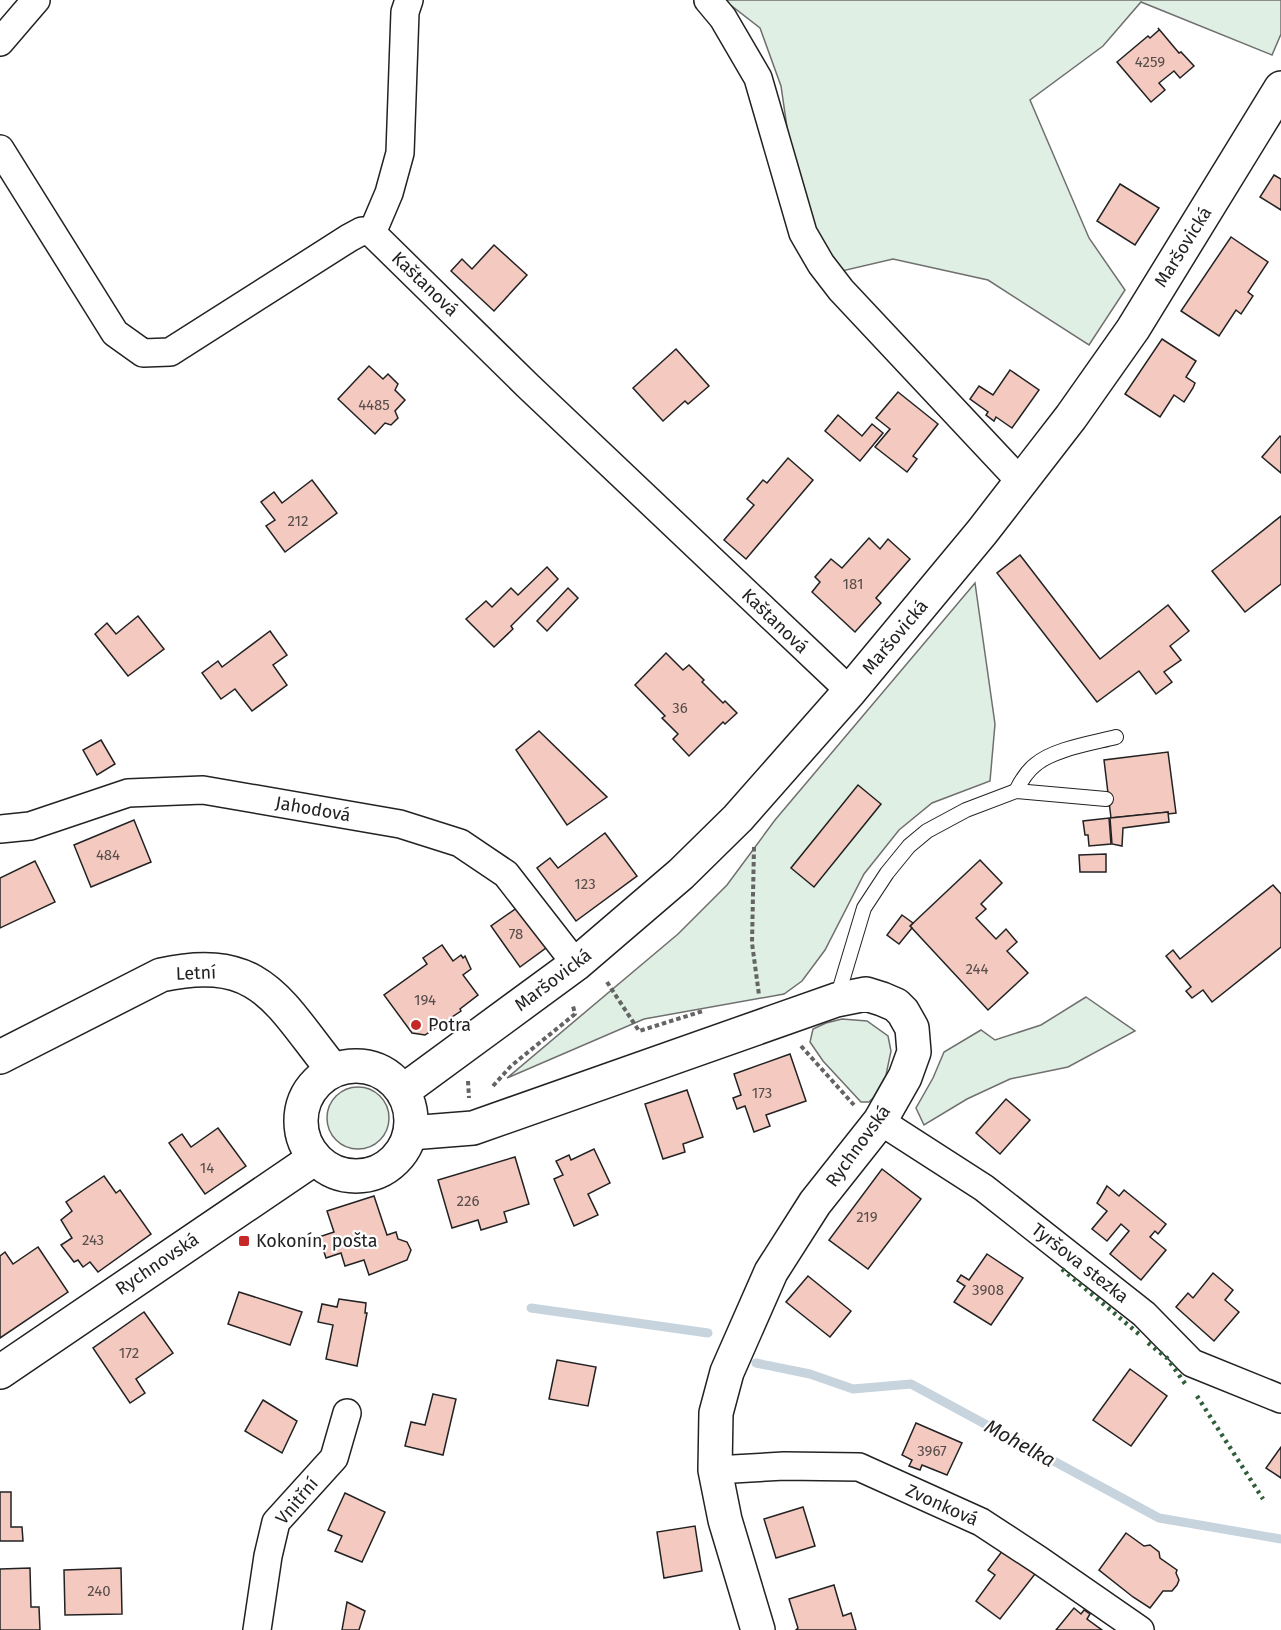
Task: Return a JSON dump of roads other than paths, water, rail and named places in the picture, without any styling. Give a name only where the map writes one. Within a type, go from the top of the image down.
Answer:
[{"type":"main road","name":"Maršovická","points":[[403,1091],[576,964],[681,874],[738,818],[850,691],[982,532],[1071,417],[1133,329],[1281,88]]},
{"type":"main road","name":"Letní","points":[[0,1057],[161,975],[186,970],[210,970],[235,973],[258,984],[279,1001],[333,1070]]},
{"type":"main road","name":"Rychnovská","points":[[410,1133],[473,1128],[771,1011],[866,994],[896,1005],[903,1012],[912,1028],[914,1052],[904,1077],[880,1121],[815,1203],[771,1272],[727,1372],[716,1413],[715,1470],[725,1520],[758,1630]]},
{"type":"main road","points":[[352,1065],[372,1068],[389,1077],[403,1091],[411,1111],[410,1133],[404,1149],[393,1162],[378,1172],[362,1176],[344,1175],[329,1169],[315,1158],[306,1146],[301,1117],[304,1102],[310,1089],[320,1078],[333,1070],[352,1065]]},
{"type":"main road","name":"Rychnovská","points":[[0,1372],[315,1158]]},
{"type":"street","points":[[0,42],[36,0]]},
{"type":"street","points":[[0,149],[115,333],[143,353],[170,352],[348,238],[362,231],[372,234],[390,193],[400,153],[405,12],[409,0]]},
{"type":"street","points":[[708,0],[723,18],[758,78],[803,233],[821,264],[841,290],[1021,482]]},
{"type":"street","name":"Kaštanová","points":[[372,234],[528,386],[850,691]]},
{"type":"street","name":"Jahodová","points":[[3,832],[30,826],[128,793],[203,790],[400,824],[460,843],[506,874],[576,964]]},
{"type":"street","name":"Tyršova stezka","points":[[880,1121],[993,1194],[1144,1314],[1192,1363],[1281,1399]]},
{"type":"street","name":"Vnitřní","points":[[257,1630],[268,1556],[276,1522],[333,1458],[347,1413]]},
{"type":"street","name":"Zvonková","points":[[715,1470],[784,1466],[859,1467],[981,1522],[1140,1630]]},
{"type":"lane","points":[[1016,791],[1026,774],[1038,762],[1062,752],[1116,737]]},
{"type":"lane","points":[[836,1000],[864,908],[887,873],[909,846],[927,831],[956,815],[1016,791],[1106,799]]},
{"type":"waterway","name":"Mohelka","points":[[531,1308],[708,1333]]},
{"type":"waterway","name":"Mohelka","points":[[756,1363],[810,1374],[853,1389],[911,1384],[1159,1518],[1281,1539]]},
{"type":"place","name":"Potra","points":[[416,1025]]},
{"type":"place","name":"Kokonín, pošta","points":[[244,1241]]}]
